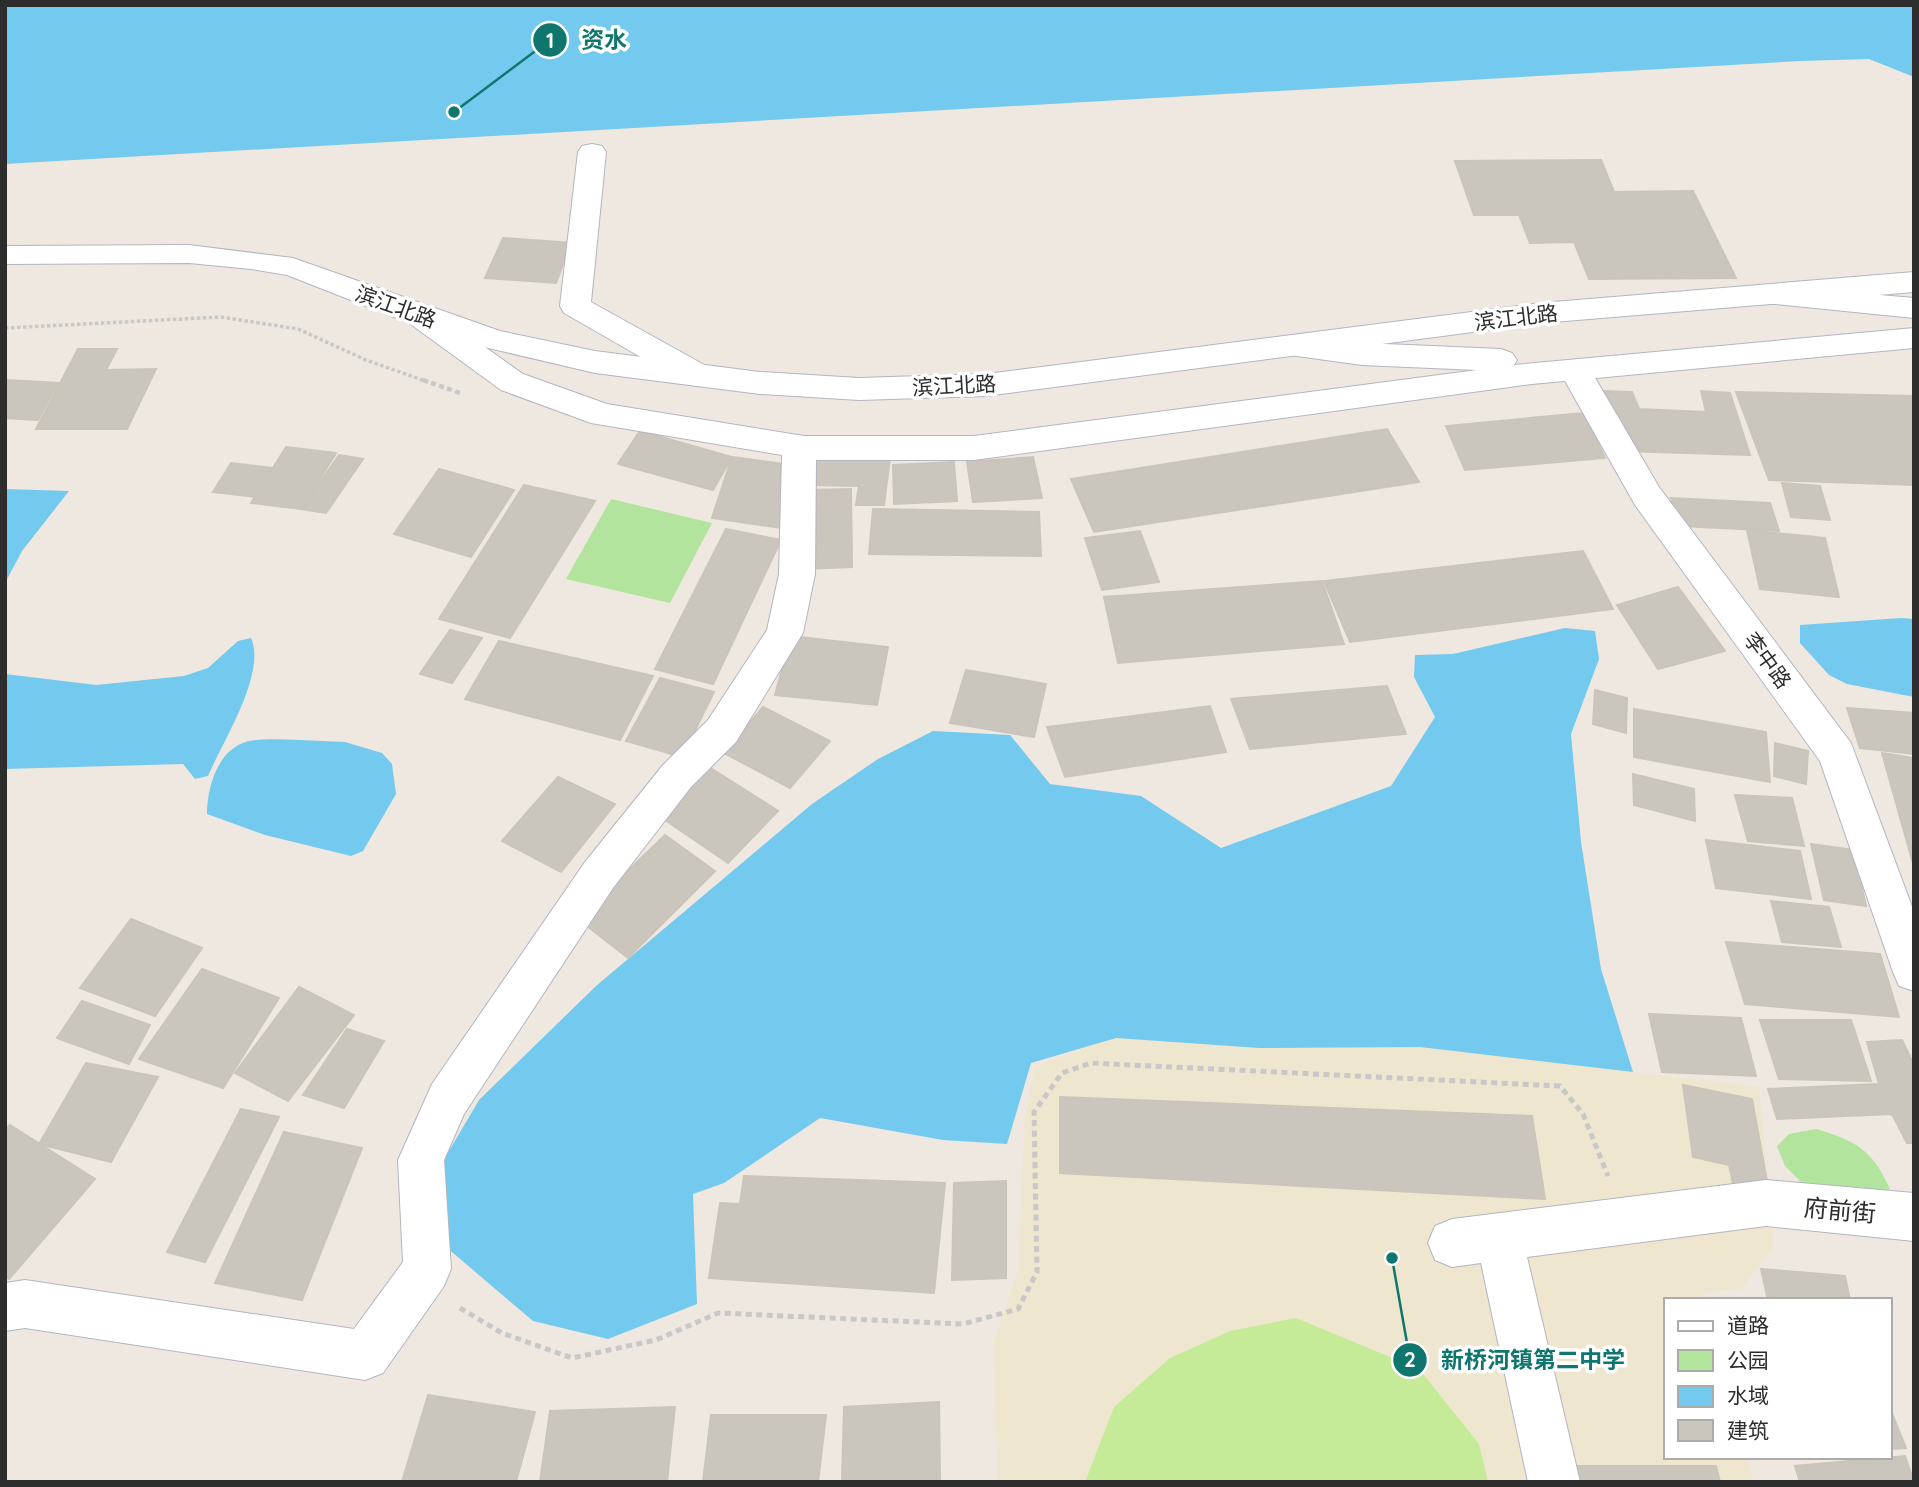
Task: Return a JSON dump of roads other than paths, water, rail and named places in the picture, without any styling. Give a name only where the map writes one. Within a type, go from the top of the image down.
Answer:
[{"type":"street","points":[[592,152],[575,306],[697,375]]},
{"type":"street","name":"滨江北路","points":[[5,255],[190,254],[251,260],[293,267],[420,316],[495,340],[594,362],[760,383],[859,389],[986,385],[1541,313],[1914,282]]},
{"type":"street","points":[[1760,295],[1914,308]]},
{"type":"street","points":[[420,316],[512,382],[603,415],[797,448],[974,448],[1518,375],[1576,372],[1914,338]]},
{"type":"street","points":[[1286,346],[1362,354],[1495,359],[1576,372]]},
{"type":"street","name":"李中路","points":[[1576,372],[1647,496],[1837,754],[1914,972]]},
{"type":"street","points":[[5,1307],[25,1304],[365,1355],[428,1269],[421,1160],[448,1099],[599,875],[677,776],[722,731],[785,633],[797,574],[800,461],[797,448]]},
{"type":"street","name":"府前街","points":[[1452,1243],[1766,1203],[1914,1217]]},
{"type":"street","points":[[1499,1237],[1554,1482]]},
{"type":"water","points":[[5,5],[1914,5],[1914,77],[1869,59],[1800,61],[5,164]]},
{"type":"water","points":[[5,489],[69,491],[22,551],[5,583]]},
{"type":"water","points":[[1914,619],[1914,697],[1847,684],[1829,675],[1800,643],[1800,625]]},
{"type":"water","points":[[1565,628],[1595,631],[1599,659],[1571,734],[1581,842],[1601,969],[1633,1072],[1420,1047],[1259,1048],[1116,1038],[1031,1063],[1007,1144],[943,1140],[820,1118],[724,1183],[693,1194],[697,1304],[608,1339],[533,1321],[439,1241],[434,1207],[446,1156],[479,1100],[596,986],[812,804],[878,759],[933,731],[1010,735],[1050,784],[1141,796],[1221,848],[1391,786],[1435,717],[1414,677],[1415,655],[1453,654]]},
{"type":"water","points":[[251,638],[253,670],[248,688],[208,776],[195,779],[183,764],[5,769],[5,674],[96,685],[184,676],[208,668],[238,641]]},
{"type":"water","points":[[268,739],[345,742],[382,753],[392,764],[396,794],[363,851],[351,856],[265,835],[207,814],[209,792],[216,770],[229,752],[238,745]]},
{"type":"place","name":"资水","points":[[454,112]]},
{"type":"place","name":"新桥河镇第二中学","points":[[1392,1258]]}]
